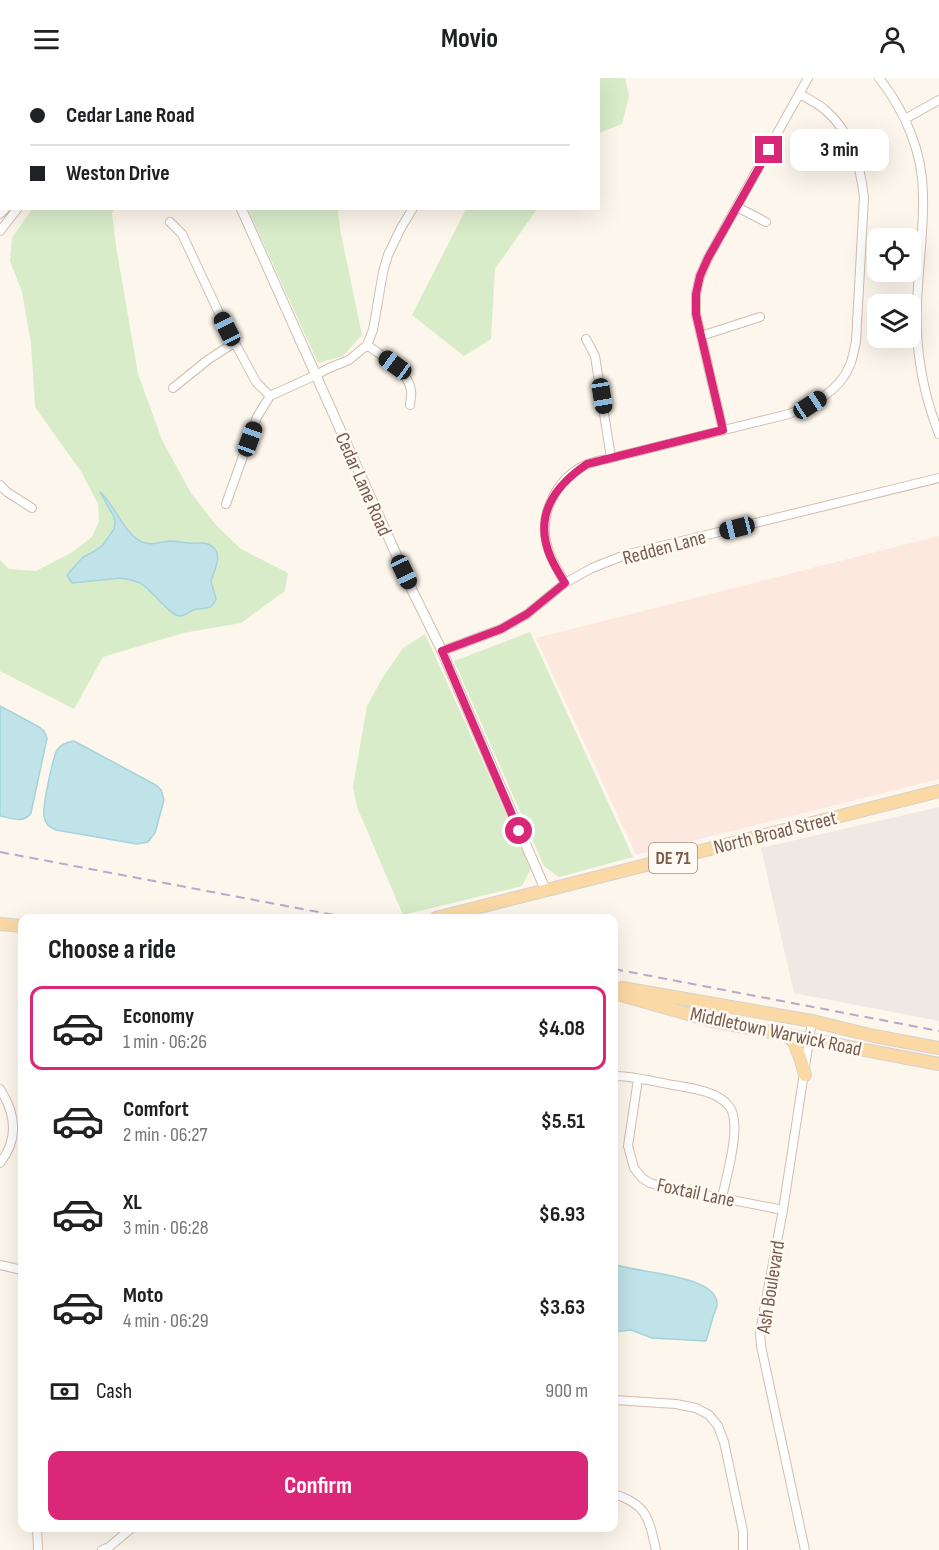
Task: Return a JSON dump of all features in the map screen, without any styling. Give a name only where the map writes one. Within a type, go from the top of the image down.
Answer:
[{"type":"main road","name":"North Broad Street","points":[[452,914],[939,791]]},
{"type":"main road","points":[[0,924],[18,926]]},
{"type":"main road","points":[[618,988],[812,1021],[939,1048]]},
{"type":"main road","name":"Middletown Warwick Road","points":[[618,994],[713,1021],[939,1064]]},
{"type":"main road","points":[[785,1034],[794,1042],[805,1075]]},
{"type":"street","points":[[723,430],[696,314],[696,294],[700,276],[808,78]]},
{"type":"street","points":[[879,78],[905,119],[919,159],[924,193],[917,304],[919,358],[926,392],[939,434]]},
{"type":"street","points":[[565,583],[551,558],[546,542],[544,522],[550,501],[575,473],[587,464],[789,414],[810,405],[830,392],[841,382],[850,365],[856,342],[864,197],[862,177],[849,139],[838,123],[824,109],[800,94]]},
{"type":"street","points":[[905,119],[939,100]]},
{"type":"street","points":[[737,207],[766,222]]},
{"type":"street","points":[[0,231],[16,210]]},
{"type":"street","name":"Cedar Lane Road","points":[[242,210],[413,592],[442,651],[546,891]]},
{"type":"street","points":[[226,504],[257,417],[270,396],[349,360],[367,345],[373,330],[388,255],[412,210]]},
{"type":"street","points":[[170,222],[182,234],[234,343],[256,382],[270,396]]},
{"type":"street","points":[[701,336],[759,317]]},
{"type":"street","points":[[586,339],[596,356],[611,458]]},
{"type":"street","points":[[173,388],[234,343]]},
{"type":"street","points":[[367,345],[395,365],[406,378],[412,391],[410,405]]},
{"type":"street","name":"Redden Lane","points":[[442,651],[501,629],[527,614],[565,583],[592,568],[625,555],[939,478]]},
{"type":"street","points":[[0,485],[32,508]]},
{"type":"street","name":"Ash Boulevard","points":[[805,1550],[761,1346],[760,1332],[783,1210],[812,1021]]},
{"type":"street","points":[[618,1076],[699,1089],[717,1097],[729,1107],[734,1117],[735,1136],[722,1198]]},
{"type":"street","name":"Foxtail Lane","points":[[638,1079],[628,1146],[634,1168],[642,1178],[667,1188],[783,1210]]},
{"type":"street","points":[[0,1089],[7,1099],[12,1114],[14,1132],[8,1151],[0,1163]]},
{"type":"street","points":[[0,1265],[18,1269]]},
{"type":"street","points":[[618,1400],[676,1404],[696,1408],[709,1415],[718,1426],[724,1442],[743,1531],[743,1550]]},
{"type":"street","points":[[618,1495],[636,1504],[644,1514],[650,1523],[656,1550]]},
{"type":"street","points":[[37,1532],[38,1550]]},
{"type":"street","points":[[102,1550],[128,1532]]},
{"type":"shaded area","points":[[939,536],[939,779],[636,855],[536,638]]},
{"type":"shaded area","points":[[939,807],[939,1021],[794,993],[761,848]]},
{"type":"green space","points":[[600,78],[625,78],[629,96],[622,124],[600,133]]},
{"type":"green space","points":[[31,210],[114,210],[116,246],[138,374],[162,440],[191,493],[216,525],[241,549],[288,573],[285,591],[241,623],[183,633],[103,657],[74,709],[0,671],[0,560],[9,569],[36,571],[71,553],[92,537],[99,521],[98,504],[82,473],[35,407],[31,343],[22,292],[10,261],[12,238]]},
{"type":"green space","points":[[248,210],[338,210],[362,335],[343,356],[318,363]]},
{"type":"green space","points":[[465,210],[536,210],[495,269],[491,339],[464,356],[412,315]]},
{"type":"green space","points":[[530,632],[633,857],[559,877],[544,866],[454,661]]},
{"type":"green space","points":[[425,634],[531,868],[522,886],[403,914],[357,807],[353,787],[367,706],[403,648]]},
{"type":"water","points":[[100,492],[135,538],[142,542],[149,544],[170,541],[203,543],[213,547],[217,561],[211,581],[216,599],[213,605],[180,616],[171,612],[144,586],[135,581],[121,578],[72,583],[67,575],[83,557],[103,545],[114,529],[114,517]]},
{"type":"water","points":[[0,706],[39,727],[47,738],[31,813],[21,819],[0,816]]},
{"type":"water","points":[[74,741],[156,785],[161,790],[164,800],[155,833],[148,842],[137,844],[56,830],[46,823],[45,803],[55,755],[62,745]]},
{"type":"water","points":[[618,1265],[691,1281],[705,1287],[714,1295],[717,1305],[706,1341],[652,1338],[631,1330],[618,1332]]},
{"type":"railway","points":[[0,852],[329,914]]},
{"type":"railway","points":[[618,970],[939,1031]]},
{"type":"route","points":[[519,831],[442,651],[501,629],[527,614],[565,583],[551,558],[546,542],[544,522],[550,501],[575,473],[587,464],[723,430],[696,314],[696,294],[700,276],[708,258],[769,150]]}]
